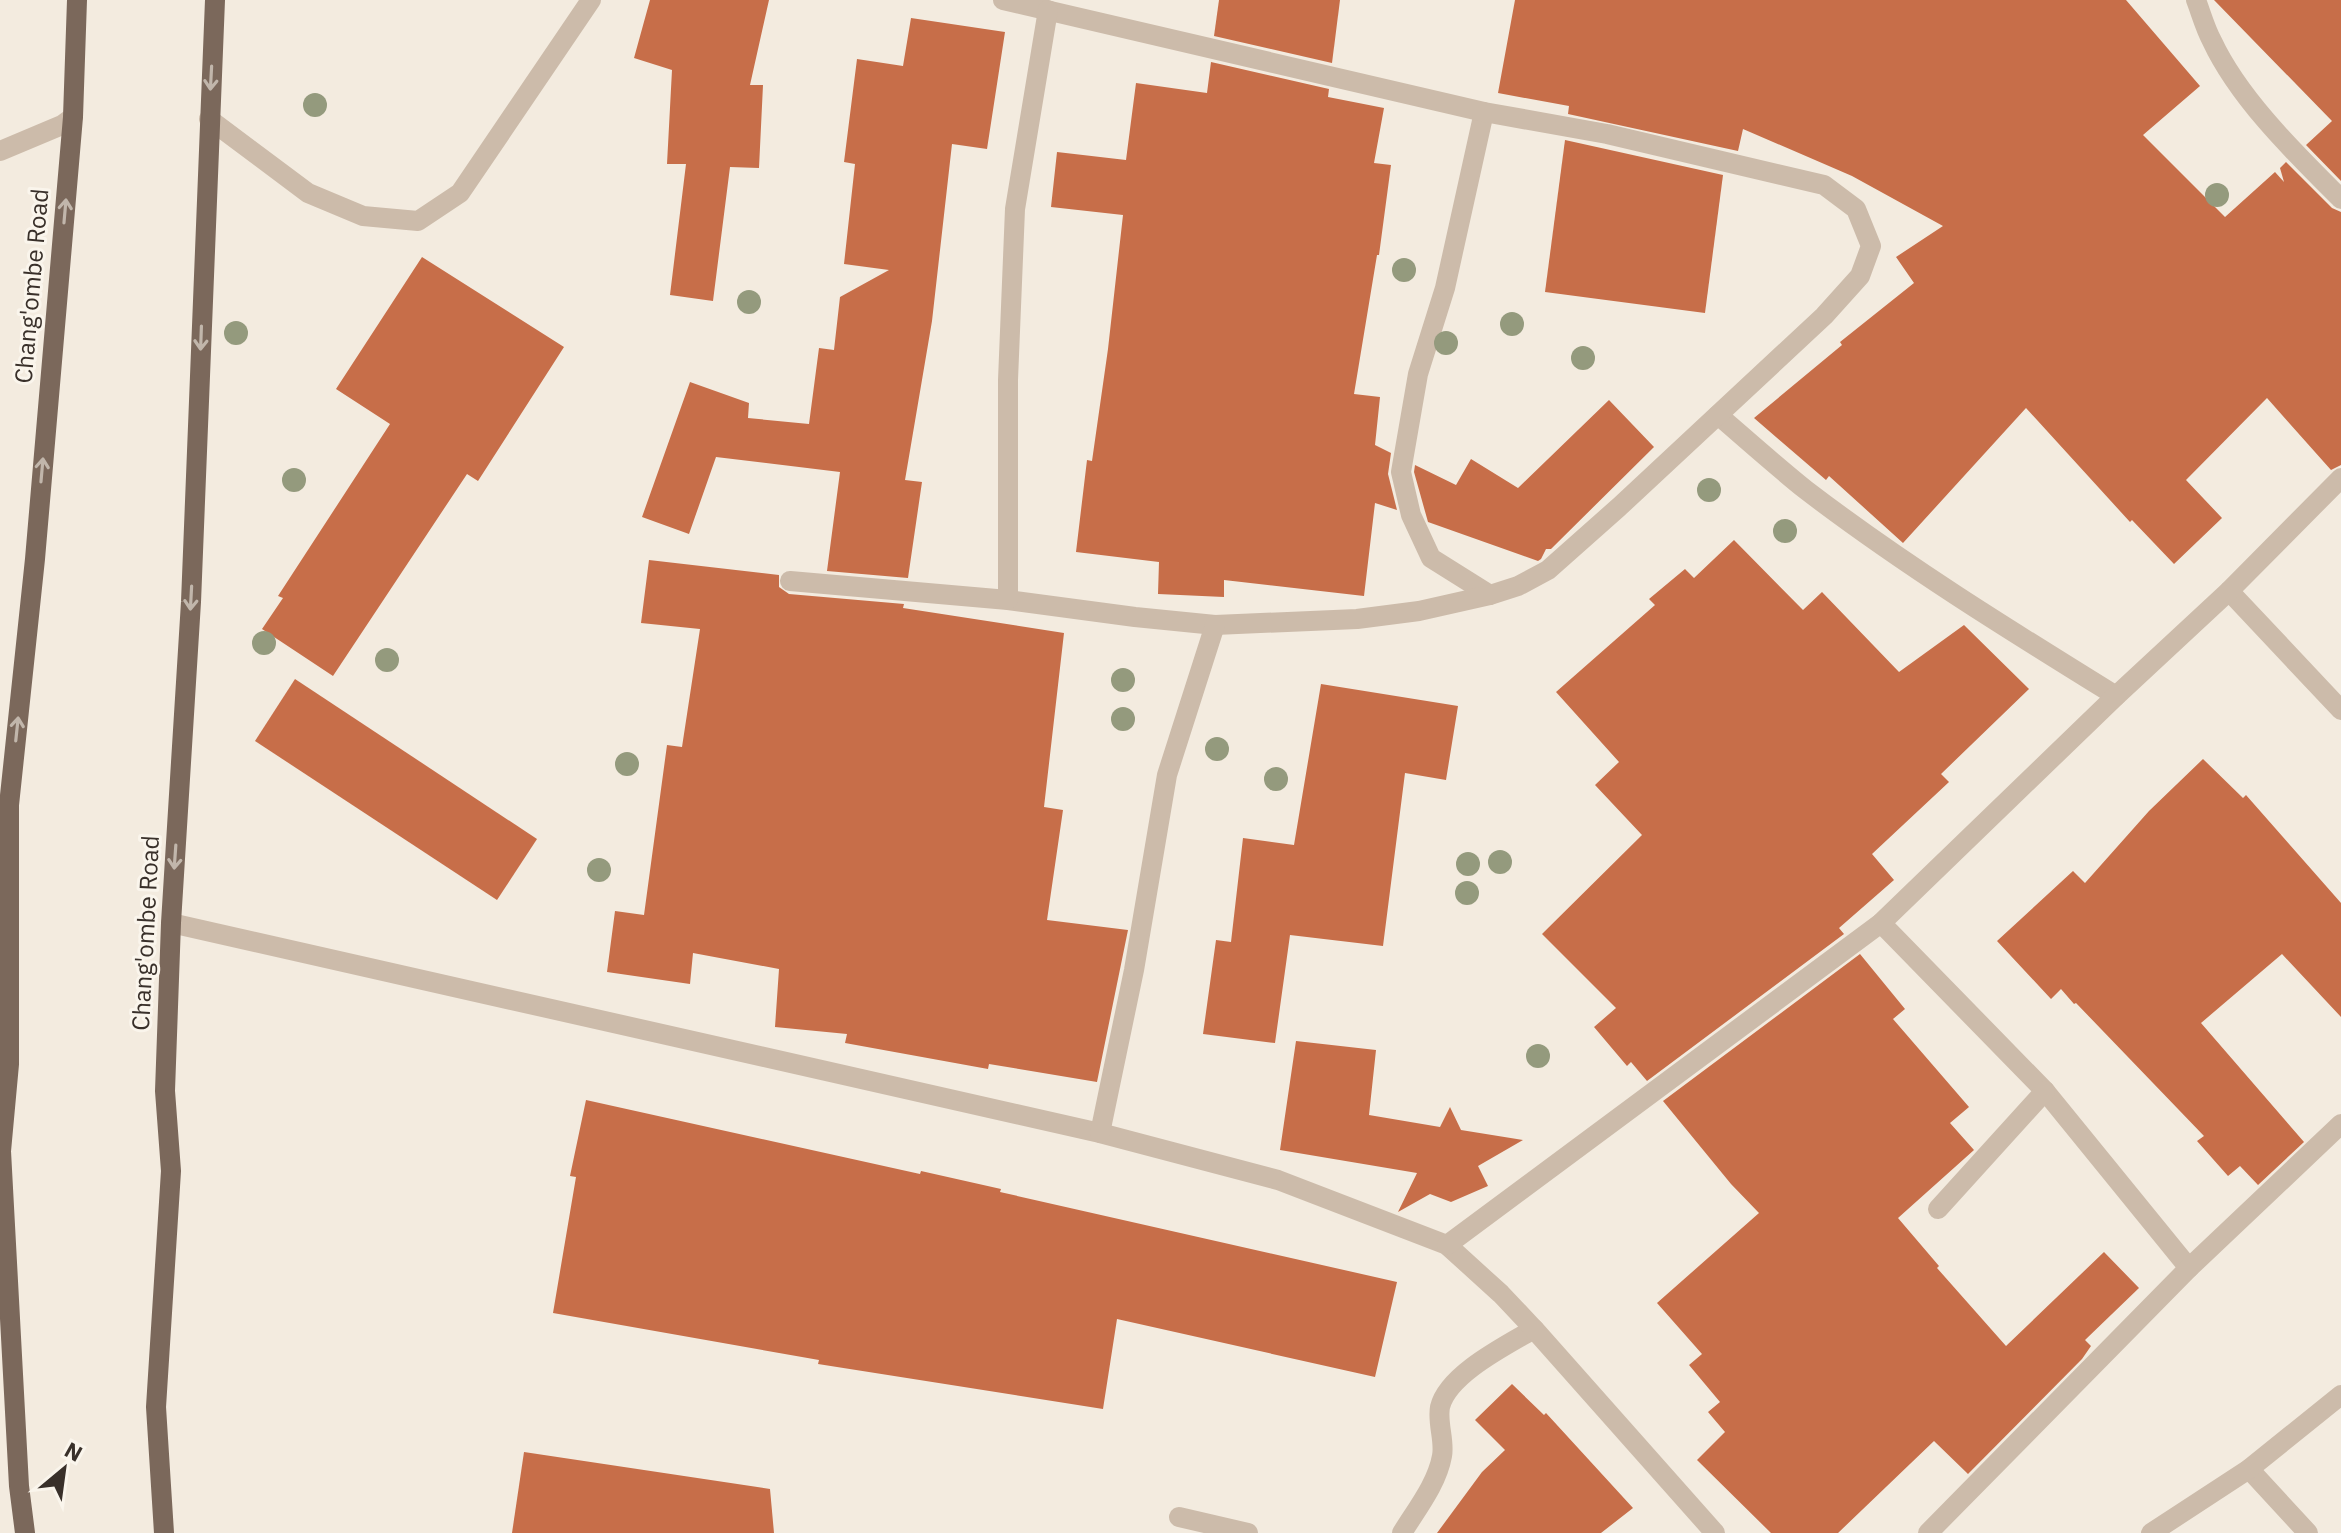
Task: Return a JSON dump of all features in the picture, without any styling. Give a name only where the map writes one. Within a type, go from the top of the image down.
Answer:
[{"type":"main road","name":"Chang'ombe Road","points":[[25,1533],[19,1486],[1,1151],[9,1064],[9,805],[35,559],[73,117],[77,0]]},
{"type":"main road","name":"Chang'ombe Road","points":[[164,1533],[156,1407],[171,1171],[165,1091],[171,923],[191,602],[215,0]]},
{"type":"street","points":[[209,119],[308,193],[363,216],[418,221],[460,193],[591,0]]},
{"type":"street","points":[[790,581],[1008,600],[1215,625],[1357,619],[1419,611],[1490,595],[1518,586],[1548,570],[1718,415],[1824,316],[1860,276],[1871,246],[1856,209],[1824,185],[1607,134],[1484,112],[1003,0]]},
{"type":"street","points":[[2196,0],[2212,42],[2237,82],[2273,128],[2341,199]]},
{"type":"street","points":[[1008,600],[1008,380],[1015,209],[1048,10]]},
{"type":"street","points":[[1484,112],[1445,288],[1418,374],[1401,472],[1411,515],[1431,558],[1490,595]]},
{"type":"street","points":[[0,151],[62,125],[73,117]]},
{"type":"street","points":[[1718,415],[1806,489],[1900,556],[2116,696]]},
{"type":"street","points":[[1447,1245],[1881,923],[2229,591],[2341,478]]},
{"type":"street","points":[[2229,591],[2341,710]]},
{"type":"street","points":[[1100,1133],[1134,970],[1167,775],[1215,625]]},
{"type":"street","points":[[171,923],[1100,1133],[1278,1180],[1447,1245],[1534,1329],[1715,1533]]},
{"type":"street","points":[[1881,923],[2045,1091],[2189,1268]]},
{"type":"street","points":[[1938,1209],[2045,1091]]},
{"type":"street","points":[[1928,1533],[2189,1268],[2341,1124]]},
{"type":"street","points":[[1402,1533],[1436,1475],[1443,1455],[1440,1407],[1444,1397],[1478,1363],[1534,1329]]},
{"type":"street","points":[[2151,1533],[2249,1469],[2341,1395]]},
{"type":"street","points":[[2249,1469],[2308,1533]]},
{"type":"street","points":[[1179,1517],[1248,1533]]},
{"type":"building","points":[[650,0],[769,0],[750,85],[763,85],[759,168],[730,167],[713,301],[670,295],[686,164],[667,164],[672,70],[634,58]]},
{"type":"building","points":[[1219,0],[1340,0],[1332,63],[1214,36]]},
{"type":"building","points":[[1515,0],[2126,0],[2200,86],[2143,135],[2225,217],[2275,172],[2284,182],[2280,168],[2286,162],[2332,208],[2341,212],[2341,465],[2331,470],[2267,398],[2186,480],[2222,518],[2174,564],[2132,520],[2130,522],[2026,408],[1903,543],[1829,476],[1826,480],[1754,418],[1842,345],[1840,342],[1914,283],[1896,257],[1943,226],[1852,176],[1743,129],[1738,151],[1568,114],[1569,106],[1498,93]]},
{"type":"building","points":[[2214,0],[2341,0],[2341,181],[2306,145],[2332,121]]},
{"type":"building","points":[[911,18],[1005,32],[987,149],[952,144],[932,321],[905,480],[922,482],[908,578],[827,571],[840,472],[716,457],[689,534],[642,517],[690,382],[749,403],[748,418],[809,424],[819,348],[834,350],[840,297],[889,270],[844,264],[855,164],[844,162],[857,59],[903,66]]},
{"type":"building","points":[[1211,62],[1329,89],[1328,97],[1384,108],[1374,163],[1391,165],[1379,255],[1354,394],[1380,397],[1375,445],[1391,453],[1388,474],[1397,510],[1375,503],[1364,596],[1224,580],[1224,597],[1158,594],[1159,562],[1076,552],[1087,460],[1092,461],[1108,349],[1123,215],[1051,207],[1057,152],[1126,160],[1136,83],[1207,93]]},
{"type":"building","points":[[1565,140],[1723,175],[1705,313],[1545,292]]},
{"type":"building","points":[[422,257],[564,347],[478,481],[467,474],[333,676],[262,629],[283,598],[278,596],[390,424],[336,389]]},
{"type":"building","points":[[1609,400],[1654,447],[1551,549],[1546,549],[1541,559],[1538,561],[1428,522],[1414,472],[1415,465],[1456,485],[1471,459],[1518,488]]},
{"type":"building","points":[[1734,540],[1803,610],[1822,592],[1899,672],[1964,625],[2029,689],[1941,774],[1949,782],[1872,854],[1894,880],[1839,928],[1844,934],[1647,1081],[1631,1062],[1627,1066],[1594,1027],[1616,1008],[1542,934],[1642,835],[1595,785],[1619,762],[1556,692],[1655,605],[1649,599],[1685,569],[1694,578]]},
{"type":"building","points":[[649,560],[779,575],[779,587],[789,594],[904,604],[903,608],[1064,633],[1044,807],[1063,810],[1047,920],[1128,930],[1097,1082],[989,1064],[988,1069],[845,1043],[847,1034],[775,1027],[779,969],[693,953],[690,984],[607,972],[615,911],[644,915],[667,745],[682,747],[700,629],[641,623]]},
{"type":"building","points":[[295,679],[537,839],[497,900],[255,741]]},
{"type":"building","points":[[1321,684],[1458,706],[1446,780],[1405,773],[1383,946],[1290,935],[1275,1043],[1203,1034],[1216,940],[1231,942],[1243,838],[1294,845]]},
{"type":"building","points":[[2203,759],[2243,798],[2246,795],[2341,903],[2341,1017],[2282,954],[2201,1023],[2304,1142],[2258,1185],[2240,1166],[2228,1176],[2197,1141],[2204,1136],[2076,1003],[2061,989],[2051,999],[1997,941],[2073,871],[2085,883],[2149,811]]},
{"type":"building","points":[[1860,954],[1905,1009],[1893,1019],[1969,1107],[1950,1123],[1974,1150],[1898,1218],[1939,1266],[1937,1268],[2006,1346],[2104,1252],[2139,1288],[2085,1340],[2091,1346],[2082,1359],[1968,1474],[1934,1441],[1838,1533],[1771,1533],[1697,1460],[1725,1432],[1708,1412],[1720,1402],[1689,1365],[1702,1354],[1657,1303],[1759,1213],[1663,1101]]},
{"type":"building","points":[[1296,1041],[1376,1050],[1369,1115],[1440,1127],[1450,1107],[1461,1130],[1523,1140],[1478,1166],[1488,1186],[1451,1202],[1430,1194],[1398,1212],[1417,1173],[1280,1150]]},
{"type":"building","points":[[586,1100],[920,1174],[921,1171],[1001,1189],[1000,1192],[1397,1282],[1375,1377],[1117,1319],[1103,1409],[818,1364],[819,1360],[553,1313],[576,1177],[570,1176]]},
{"type":"building","points":[[1512,1384],[1544,1415],[1546,1413],[1633,1508],[1601,1533],[1437,1533],[1482,1472],[1505,1450],[1475,1420]]},
{"type":"building","points":[[524,1452],[770,1489],[774,1533],[512,1533]]}]
